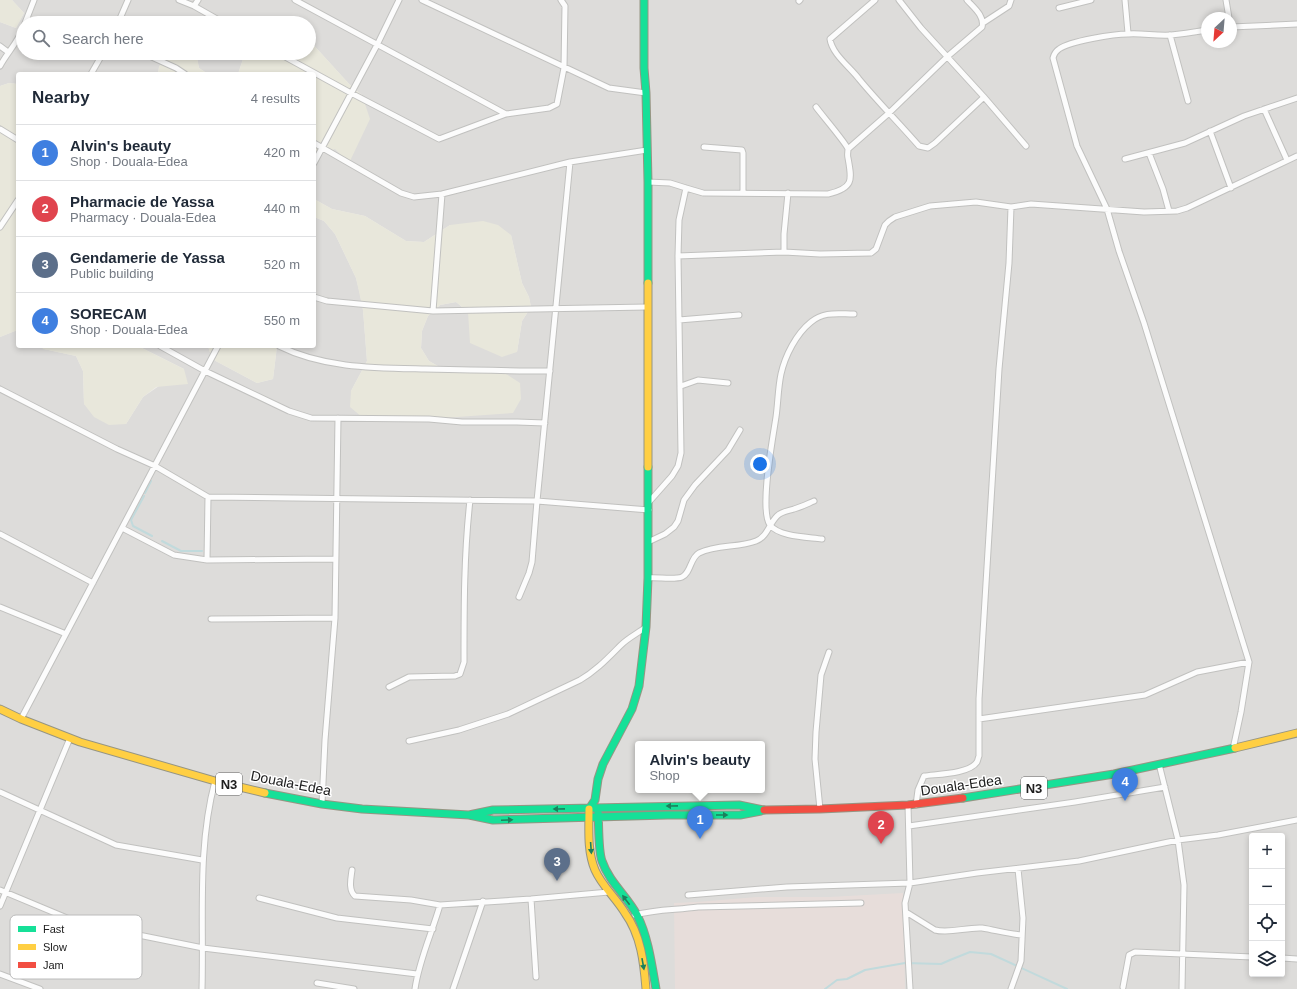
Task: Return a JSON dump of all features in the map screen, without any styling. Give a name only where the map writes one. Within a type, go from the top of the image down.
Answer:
[{"type":"main road","points":[[644,0],[644,68],[648,182],[648,578],[646,627],[639,686],[632,709],[603,764],[598,779],[595,800],[589,809],[589,818],[593,862],[600,879],[629,918],[635,930],[640,945],[646,989]]},
{"type":"main road","name":"Douala-Edea","points":[[0,709],[21,719],[70,738],[215,781],[262,792],[362,810],[468,815],[493,820],[740,815],[766,810],[916,805],[1039,787],[1233,749],[1297,733]]},
{"type":"main road","points":[[595,800],[598,808],[601,859],[605,869],[637,915],[649,948],[656,989]]},
{"type":"main road","name":"Douala-Edea","points":[[468,815],[493,810],[739,805],[766,810]]},
{"type":"street","points":[[28,16],[34,0]]},
{"type":"street","points":[[121,16],[128,0]]},
{"type":"street","points":[[179,0],[194,6],[212,16]]},
{"type":"street","points":[[194,6],[198,0]]},
{"type":"street","points":[[295,0],[506,114]]},
{"type":"street","points":[[316,159],[377,45],[399,0]]},
{"type":"street","points":[[422,0],[608,88],[646,93]]},
{"type":"street","points":[[316,74],[439,139],[506,114],[550,108],[557,104],[564,68],[565,6],[561,0]]},
{"type":"street","points":[[875,0],[830,39],[831,44],[870,92],[919,146],[928,148],[984,97]]},
{"type":"street","points":[[899,0],[921,28],[948,56],[1026,146]]},
{"type":"street","points":[[966,0],[981,16],[983,23]]},
{"type":"street","points":[[848,149],[948,56],[978,31],[982,27],[983,23],[1009,6],[1011,0]]},
{"type":"street","points":[[1060,8],[1091,0]]},
{"type":"street","points":[[1125,0],[1128,34]]},
{"type":"street","points":[[1226,0],[1228,12]]},
{"type":"street","points":[[1237,27],[1297,24]]},
{"type":"street","points":[[1201,31],[1170,35],[1152,36],[1128,34],[1096,38],[1064,46],[1059,49],[1053,58],[1077,146],[1107,209],[1249,662],[1233,749]]},
{"type":"street","points":[[1170,35],[1188,101]]},
{"type":"street","points":[[0,66],[16,42]]},
{"type":"street","points":[[0,46],[8,52]]},
{"type":"street","points":[[92,72],[99,60]]},
{"type":"street","points":[[158,60],[182,72]]},
{"type":"street","points":[[291,60],[313,72]]},
{"type":"street","points":[[1125,159],[1185,143],[1244,116],[1297,98]]},
{"type":"street","points":[[648,182],[670,183],[703,193],[828,194],[841,191],[850,181],[851,176],[848,149],[816,107]]},
{"type":"street","points":[[1264,109],[1287,160]]},
{"type":"street","points":[[0,130],[16,139]]},
{"type":"street","points":[[1210,131],[1231,188]]},
{"type":"street","points":[[316,144],[408,196],[414,197],[442,194],[570,162],[647,150]]},
{"type":"street","points":[[704,147],[742,150],[743,193]]},
{"type":"street","points":[[1149,153],[1163,190],[1169,212]]},
{"type":"street","points":[[678,256],[784,252],[820,254],[871,253],[876,249],[885,225],[895,217],[930,206],[960,203],[976,202],[1011,207],[1031,204],[1144,212],[1177,211],[1231,188],[1297,156]]},
{"type":"street","points":[[519,597],[532,562],[536,501],[570,162]]},
{"type":"street","points":[[648,502],[672,476],[678,466],[681,453],[678,256],[679,220],[686,188]]},
{"type":"street","points":[[784,252],[784,234],[788,193]]},
{"type":"street","points":[[433,311],[442,194]]},
{"type":"street","points":[[0,227],[16,203]]},
{"type":"street","points":[[916,805],[918,790],[924,776],[964,771],[977,762],[979,756],[979,699],[999,369],[1009,263],[1011,207]]},
{"type":"street","points":[[316,298],[327,301],[433,311],[647,307]]},
{"type":"street","points":[[822,538],[795,536],[782,532],[770,525],[766,503],[768,464],[773,441],[781,374],[790,350],[810,323],[821,315],[854,314]]},
{"type":"street","points":[[679,320],[739,316]]},
{"type":"street","points":[[164,348],[205,371],[300,416],[311,418],[429,419],[462,422],[545,423]]},
{"type":"street","points":[[21,719],[217,348]]},
{"type":"street","points":[[283,348],[309,359],[333,363],[388,368],[483,371],[550,371]]},
{"type":"street","points":[[681,386],[698,380],[728,383]]},
{"type":"street","points":[[0,389],[117,449],[154,466],[208,497],[536,501],[648,510]]},
{"type":"street","points":[[322,804],[325,740],[335,618],[338,418]]},
{"type":"street","points":[[648,542],[665,534],[674,527],[678,521],[684,500],[695,485],[728,450],[740,430]]},
{"type":"street","points":[[207,560],[208,497]]},
{"type":"street","points":[[388,687],[409,677],[455,676],[460,674],[462,670],[464,662],[466,537],[470,500]]},
{"type":"street","points":[[648,578],[679,578],[684,576],[688,571],[694,557],[699,554],[707,550],[756,541],[764,537],[777,515],[814,501]]},
{"type":"street","points":[[122,528],[174,555],[207,560],[335,559]]},
{"type":"street","points":[[0,534],[93,583]]},
{"type":"street","points":[[0,607],[66,634]]},
{"type":"street","points":[[211,619],[335,618]]},
{"type":"street","points":[[409,741],[459,730],[508,714],[580,680],[600,666],[622,644],[646,627]]},
{"type":"street","points":[[820,809],[815,759],[816,732],[821,676],[829,652]]},
{"type":"street","points":[[979,719],[1145,695],[1196,672],[1249,662]]},
{"type":"street","points":[[0,906],[3,892],[40,810],[70,738]]},
{"type":"street","points":[[1159,764],[1178,840],[1184,885],[1182,989]]},
{"type":"street","points":[[202,989],[202,860],[210,796],[215,781]]},
{"type":"street","points":[[909,826],[1075,802],[1165,787]]},
{"type":"street","points":[[0,792],[116,845],[202,860]]},
{"type":"street","points":[[908,805],[910,883],[905,903],[910,989]]},
{"type":"street","points":[[688,895],[787,887],[910,883],[977,873],[1079,861],[1178,840],[1218,835],[1297,820]]},
{"type":"street","points":[[1011,989],[1021,961],[1023,918],[1018,869]]},
{"type":"street","points":[[352,870],[350,886],[352,893],[355,896],[411,900],[440,904],[531,899],[609,892]]},
{"type":"street","points":[[3,892],[60,915]]},
{"type":"street","points":[[259,898],[337,918],[433,929]]},
{"type":"street","points":[[531,899],[536,977]]},
{"type":"street","points":[[453,989],[483,901]]},
{"type":"street","points":[[629,918],[654,911],[698,907],[861,903]]},
{"type":"street","points":[[415,989],[417,974],[440,904]]},
{"type":"street","points":[[906,912],[935,930],[940,931],[982,928],[1022,935]]},
{"type":"street","points":[[142,935],[203,948],[417,974]]},
{"type":"street","points":[[1123,987],[1130,953],[1249,957]]},
{"type":"street","points":[[1285,958],[1297,959]]},
{"type":"street","points":[[0,974],[10,978]]},
{"type":"street","points":[[13,979],[40,989]]},
{"type":"street","points":[[317,983],[354,989]]},
{"type":"shaded area","points":[[0,0],[12,0],[24,13],[22,16],[16,16],[16,28],[0,22]]},
{"type":"shaded area","points":[[12,0],[1297,0],[1297,989],[0,989],[0,337],[16,330],[16,348],[43,348],[76,356],[83,371],[84,404],[126,424],[143,397],[184,369],[142,348],[209,348],[212,359],[257,383],[273,379],[277,348],[316,348],[316,218],[324,221],[335,234],[356,278],[360,294],[363,310],[367,361],[351,391],[443,369],[429,361],[421,348],[422,331],[428,316],[440,305],[456,302],[517,352],[522,321],[531,307],[529,297],[522,283],[511,235],[450,225],[424,242],[406,241],[365,216],[332,209],[316,200],[316,156],[335,148],[348,163],[362,95],[350,85],[316,48],[316,16],[22,16],[24,13]]},
{"type":"shaded area","points":[[0,22],[16,28],[16,60],[162,60],[158,72],[16,72],[16,84],[9,83],[0,86]]},
{"type":"shaded area","points":[[316,48],[350,85],[362,95],[370,119],[349,163],[335,149],[316,156],[316,72],[239,72],[243,60],[316,60]]},
{"type":"shaded area","points":[[162,60],[197,60],[199,68],[205,72],[158,72]]},
{"type":"shaded area","points":[[197,60],[243,60],[239,72],[205,72],[199,68]]},
{"type":"shaded area","points":[[9,83],[16,84],[16,331],[0,337],[0,86]]},
{"type":"shaded area","points":[[316,200],[332,209],[365,216],[406,241],[424,242],[450,225],[483,221],[498,225],[511,235],[522,283],[529,297],[531,307],[522,321],[517,352],[502,357],[470,343],[468,312],[456,302],[440,305],[428,316],[422,331],[421,348],[429,361],[443,369],[506,374],[520,383],[521,399],[513,413],[429,419],[362,417],[350,407],[351,391],[367,361],[363,310],[356,278],[335,234],[324,221],[316,218]]},
{"type":"shaded area","points":[[42,348],[142,348],[184,369],[188,384],[156,387],[143,397],[126,424],[109,425],[94,417],[84,404],[83,371],[76,356]]},
{"type":"shaded area","points":[[209,348],[277,348],[273,379],[257,383],[212,359]]},
{"type":"shaded area","points":[[903,893],[905,989],[675,989],[674,903],[757,897],[829,897]]},
{"type":"waterway","points":[[145,493],[151,481]]},
{"type":"waterway","points":[[144,496],[131,520],[133,526],[152,536]]},
{"type":"waterway","points":[[162,541],[181,551],[202,551]]},
{"type":"waterway","points":[[825,989],[837,980],[847,979],[865,970],[905,963],[941,964],[970,952],[991,954],[1067,989]]},
{"type":"traffic: fast","points":[[644,0],[644,68],[648,182],[648,283]]},
{"type":"traffic: fast","points":[[589,809],[595,800],[598,779],[603,764],[632,709],[639,686],[646,627],[648,578],[648,467]]},
{"type":"traffic: fast","points":[[963,798],[1114,774],[1235,748]]},
{"type":"traffic: fast","points":[[265,793],[322,804],[362,809],[469,815],[493,820],[667,815],[740,815],[761,811]]},
{"type":"traffic: fast","points":[[469,815],[493,810],[739,805],[764,810]]},
{"type":"traffic: fast","points":[[598,812],[599,844],[602,861],[609,876],[633,908],[641,923],[649,951],[656,989]]},
{"type":"traffic: slow","points":[[648,283],[648,467]]},
{"type":"traffic: slow","points":[[0,709],[21,719],[80,742],[215,781],[265,793]]},
{"type":"traffic: slow","points":[[1235,748],[1297,733]]},
{"type":"traffic: slow","points":[[589,809],[589,840],[592,863],[601,881],[635,930],[643,959],[646,989]]},
{"type":"traffic: jam","points":[[764,810],[908,805],[963,798]]},
{"type":"place","name":"SORECAM","points":[[1125,801]]},
{"type":"place","name":"Alvin's beauty","points":[[700,839]]},
{"type":"place","name":"Pharmacie de Yassa","points":[[881,844]]},
{"type":"place","name":"Gendamerie de Yassa","points":[[557,881]]}]
